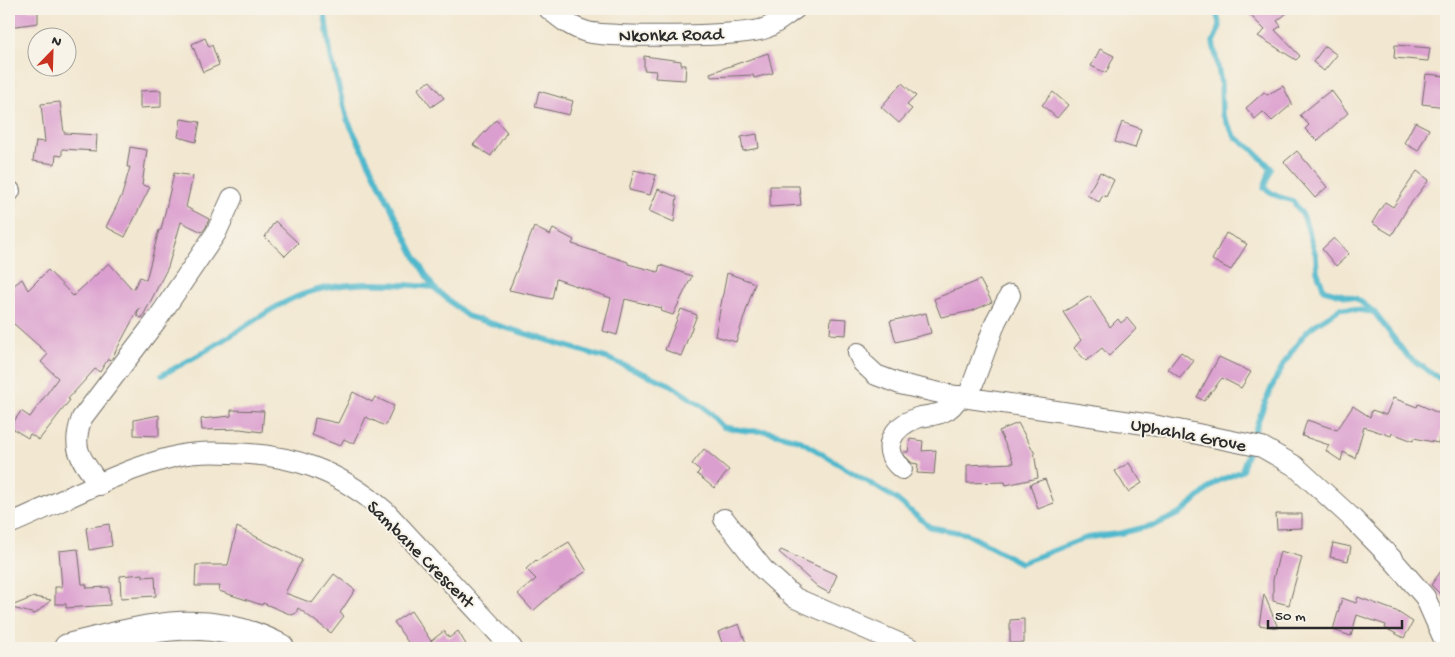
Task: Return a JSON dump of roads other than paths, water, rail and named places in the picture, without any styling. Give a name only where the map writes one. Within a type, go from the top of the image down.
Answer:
[{"type":"street","name":"Nkonka Road","points":[[549,9],[572,27],[589,32],[688,35],[749,32],[766,28],[795,9]]},
{"type":"street","points":[[100,485],[78,454],[77,436],[82,418],[156,321],[216,233],[232,198]]},
{"type":"street","points":[[902,469],[893,461],[889,454],[889,446],[899,429],[919,417],[945,412],[964,397],[996,321],[1010,295]]},
{"type":"street","name":"Uphahla Grove","points":[[858,353],[869,370],[883,378],[900,384],[964,397],[1158,426],[1262,447],[1280,456],[1302,472],[1353,519],[1393,560],[1425,597],[1446,644]]},
{"type":"street","name":"Sambane Crescent","points":[[9,524],[165,459],[208,452],[264,454],[300,462],[330,474],[360,492],[385,511],[512,648]]},
{"type":"street","points":[[724,518],[762,570],[784,590],[796,598],[846,622],[910,648]]},
{"type":"street","points":[[68,648],[144,629],[178,624],[224,627],[255,636],[280,648]]},
{"type":"waterway","points":[[324,9],[331,57],[347,119],[417,260],[433,287],[467,316],[609,359],[669,384],[704,407],[723,427],[748,431],[766,431],[799,440],[896,499],[930,527],[967,534],[1021,563],[1086,538],[1122,533],[1157,524],[1181,513],[1216,482],[1242,471],[1266,400],[1282,366],[1307,331],[1341,308],[1374,312],[1407,356],[1446,383]]},
{"type":"waterway","points":[[1215,9],[1220,26],[1213,42],[1221,83],[1222,114],[1235,137],[1251,148],[1271,168],[1264,188],[1277,196],[1293,201],[1304,217],[1316,256],[1317,271],[1324,290],[1357,299],[1374,312]]},
{"type":"waterway","points":[[162,375],[226,339],[257,318],[301,295],[317,290],[350,285],[383,284],[433,287]]}]
